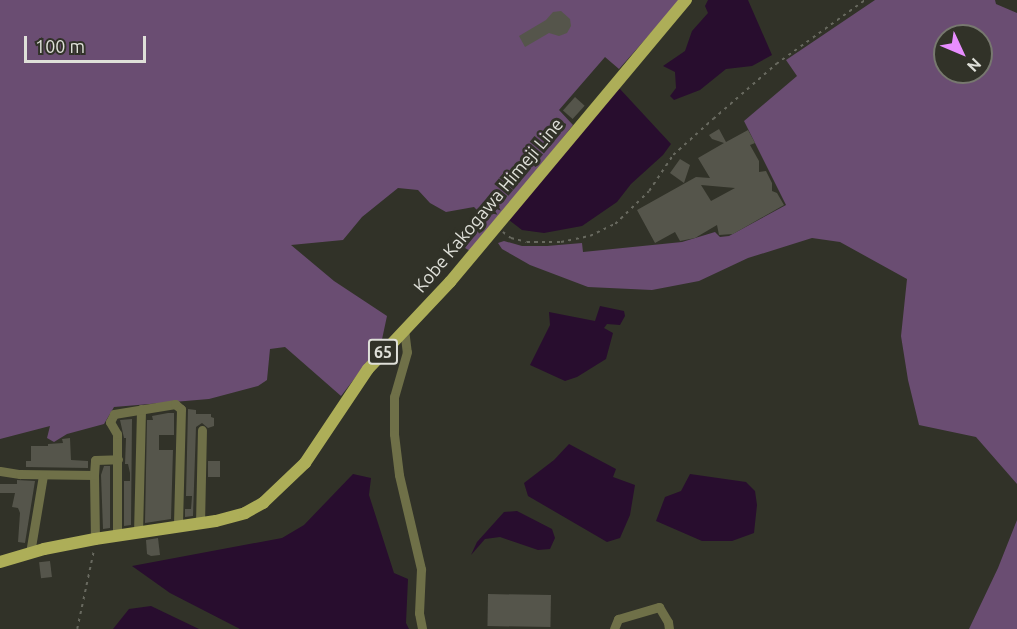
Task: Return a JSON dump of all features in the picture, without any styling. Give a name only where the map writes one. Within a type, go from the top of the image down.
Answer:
[{"type":"main road","name":"Kobe Kakogawa Himeji Line","points":[[0,562],[95,539],[200,524],[245,513],[263,503],[305,463],[368,369],[497,228],[611,87],[686,0]]},
{"type":"street","points":[[404,329],[407,352],[394,396],[394,434],[399,475],[421,569],[419,613],[422,629]]},
{"type":"street","points":[[117,536],[117,435],[110,422],[114,414],[175,404],[181,409],[178,527]]},
{"type":"street","points":[[138,533],[141,409]]},
{"type":"street","points":[[200,524],[202,430]]},
{"type":"street","points":[[95,539],[95,460],[118,459]]},
{"type":"street","points":[[0,471],[94,476]]},
{"type":"street","points":[[30,553],[44,475]]},
{"type":"street","points":[[614,629],[618,619],[659,607],[668,622],[669,629]]},
{"type":"path","points":[[497,228],[511,238],[543,243],[590,236],[615,224],[649,190],[674,155],[712,118],[776,64],[865,0]]},
{"type":"path","points":[[77,629],[88,585],[95,539]]},
{"type":"shaded area","points":[[0,0],[680,0],[619,69],[605,57],[559,110],[573,125],[472,252],[465,248],[486,219],[474,207],[446,212],[430,203],[418,190],[398,188],[362,217],[343,240],[291,245],[334,281],[387,316],[381,344],[341,396],[285,347],[270,349],[267,380],[258,386],[209,399],[114,407],[104,424],[67,434],[54,442],[47,438],[50,426],[0,439]]},
{"type":"shaded area","points":[[708,0],[748,0],[772,55],[752,66],[726,69],[700,90],[674,100],[670,96],[676,88],[675,72],[663,66],[685,51],[692,31],[708,13],[705,6]]},
{"type":"shaded area","points":[[875,0],[995,0],[996,4],[1017,13],[1017,484],[976,437],[919,425],[908,380],[901,336],[907,279],[840,242],[812,238],[748,258],[699,281],[652,290],[588,287],[530,265],[502,249],[498,243],[504,241],[522,246],[547,246],[582,243],[583,252],[682,242],[715,232],[720,237],[729,236],[786,205],[744,121],[797,76],[786,60]]},
{"type":"shaded area","points":[[620,89],[671,144],[663,155],[631,184],[617,202],[582,226],[544,233],[522,230],[509,220],[614,90]]},
{"type":"shaded area","points":[[600,306],[624,311],[625,316],[620,325],[607,324],[604,328],[613,333],[606,359],[577,377],[565,381],[530,365],[550,325],[549,312],[595,321]]},
{"type":"shaded area","points":[[569,444],[616,469],[613,477],[635,485],[630,515],[620,538],[607,542],[528,496],[524,483],[554,460]]},
{"type":"shaded area","points":[[353,474],[371,478],[369,495],[394,573],[408,579],[406,623],[409,629],[240,629],[170,593],[132,566],[282,538],[304,525]]},
{"type":"shaded area","points":[[690,474],[746,482],[755,491],[757,505],[754,533],[732,541],[702,541],[656,521],[665,497],[681,491]]},
{"type":"shaded area","points":[[517,511],[552,529],[555,538],[550,549],[538,550],[500,537],[485,539],[471,555],[477,542],[504,512]]},
{"type":"shaded area","points":[[1017,520],[1017,629],[969,629],[998,568]]},
{"type":"shaded area","points":[[151,606],[199,629],[113,629],[129,609]]},
{"type":"building","points":[[561,11],[570,19],[571,26],[567,33],[559,36],[549,33],[525,47],[519,36],[546,20],[553,12]]},
{"type":"building","points":[[575,97],[585,106],[573,119],[563,110]]},
{"type":"building","points":[[719,129],[726,142],[748,130],[755,143],[750,145],[759,161],[759,172],[766,171],[772,183],[772,191],[777,193],[784,205],[733,234],[719,235],[717,225],[695,238],[680,241],[675,232],[655,243],[637,210],[696,177],[710,178],[698,158],[724,143],[712,139],[709,135]],"holes":[[[701,185],[735,188],[711,201]]]},
{"type":"building","points":[[680,159],[690,165],[684,183],[670,173]]},
{"type":"building","points":[[188,409],[196,410],[196,414],[211,414],[214,418],[214,426],[208,428],[202,423],[196,427],[193,516],[185,517],[185,509],[191,509],[192,496],[186,496]]},
{"type":"building","points":[[174,413],[174,435],[159,435],[159,450],[173,450],[171,519],[145,523],[147,420],[153,420],[152,416]]},
{"type":"building","points":[[132,419],[131,525],[124,526],[124,481],[130,481],[130,473],[128,464],[125,464],[126,438],[124,438],[120,420]]},
{"type":"building","points":[[70,438],[71,460],[88,461],[88,468],[26,467],[26,461],[31,461],[31,446],[63,443],[62,439]]},
{"type":"building","points":[[208,461],[220,461],[220,477],[208,477]]},
{"type":"building","points":[[104,466],[110,466],[110,528],[103,529],[101,475]]},
{"type":"building","points":[[17,480],[35,481],[25,543],[18,542],[20,513],[18,508],[12,507],[15,493],[0,493],[0,484],[17,484]]},
{"type":"building","points":[[158,538],[160,555],[147,554],[146,540]]},
{"type":"building","points":[[50,561],[52,577],[41,578],[39,562]]},
{"type":"building","points":[[488,594],[551,595],[550,627],[487,626]]}]
